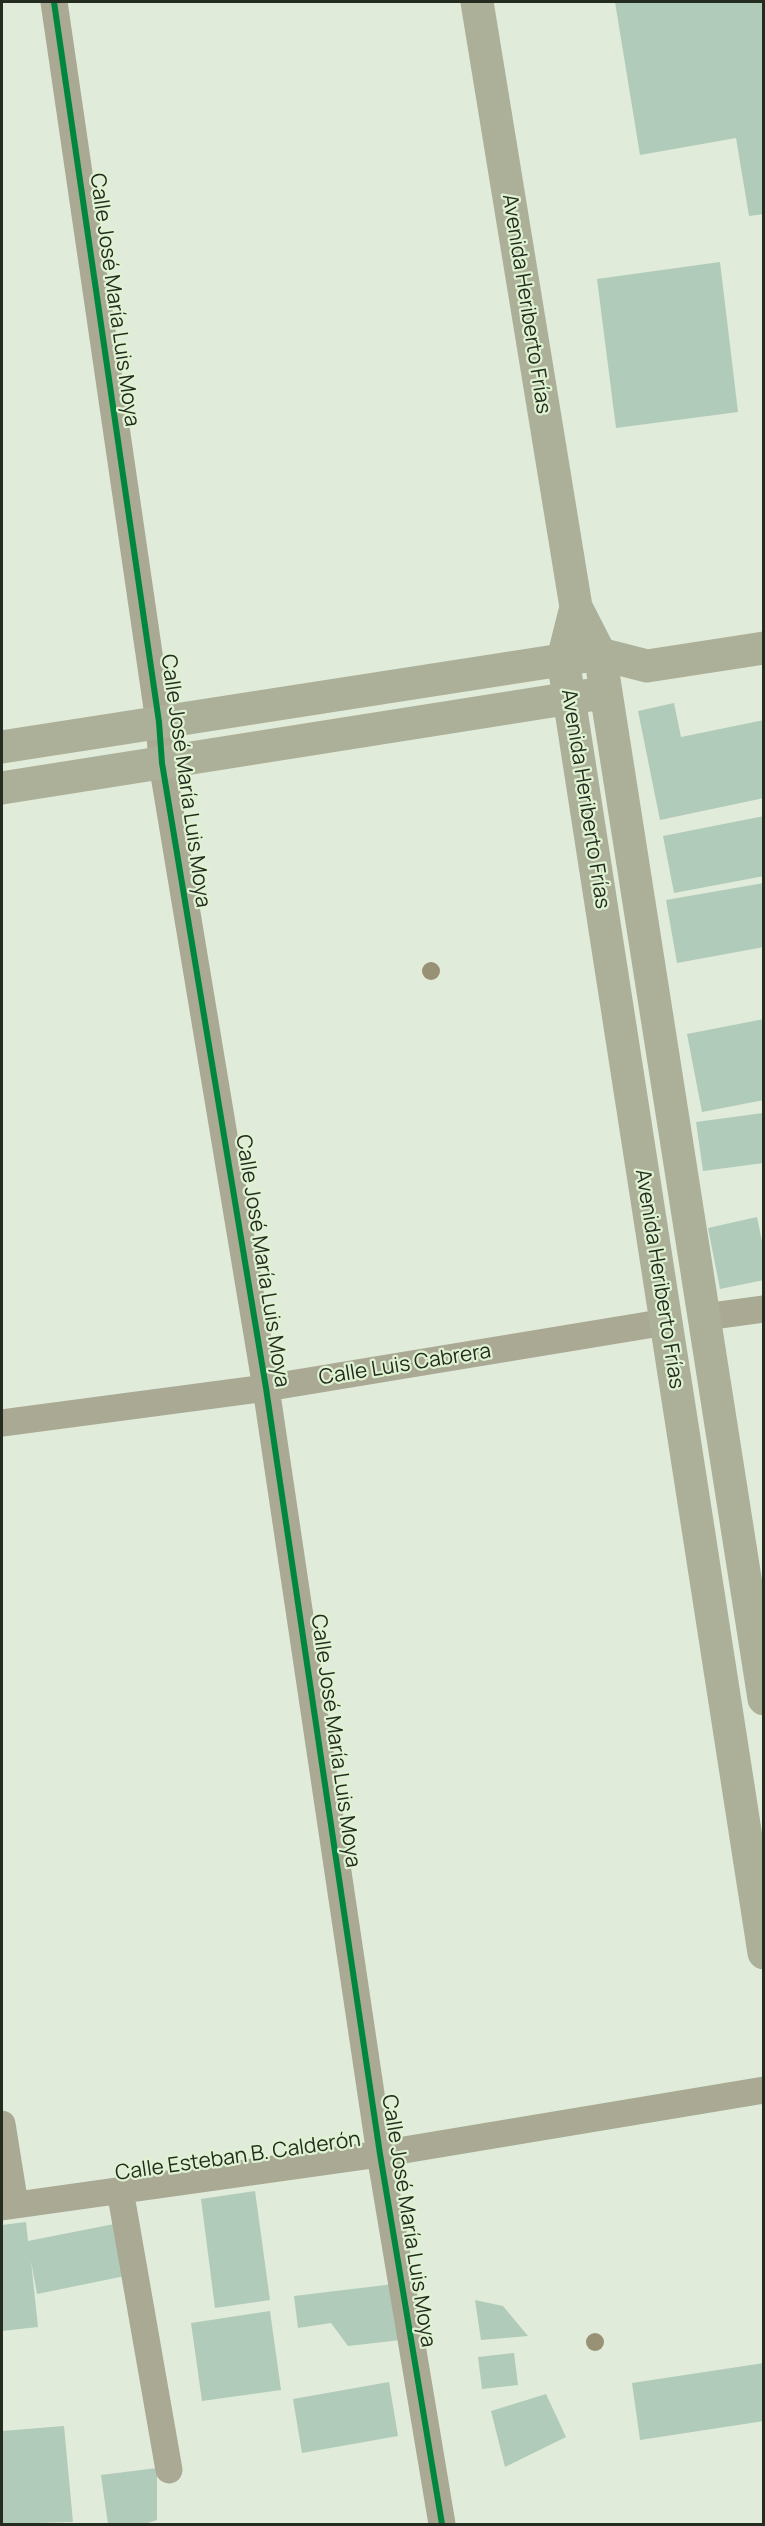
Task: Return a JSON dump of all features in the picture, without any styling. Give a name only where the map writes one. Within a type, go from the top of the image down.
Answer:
[{"type":"street","name":"Calle José María Luis Moya","points":[[54,2],[159,722],[162,763],[266,1388],[380,2154],[442,2524]]},
{"type":"street","name":"Avenida Heriberto Frías","points":[[477,2],[576,607],[600,654],[607,693],[764,1699]]},
{"type":"street","name":"Avenida Heriberto Frías","points":[[576,607],[563,659],[764,1953]]},
{"type":"street","points":[[2,747],[600,654],[647,666],[764,648]]},
{"type":"street","points":[[2,788],[607,693],[647,666]]},
{"type":"street","points":[[705,1317],[764,1309]]},
{"type":"street","name":"Calle Luis Cabrera","points":[[2,1423],[266,1388],[666,1322]]},
{"type":"street","name":"Calle Esteban B. Calderón","points":[[8,2206],[380,2154],[764,2090]]},
{"type":"street","points":[[2,2124],[8,2206]]},
{"type":"street","points":[[120,2190],[169,2470]]},
{"type":"building","points":[[615,2],[764,2],[764,214],[749,216],[736,138],[640,155]]},
{"type":"building","points":[[720,262],[738,412],[616,428],[597,279]]},
{"type":"building","points":[[674,703],[681,737],[764,720],[764,798],[660,820],[638,711]]},
{"type":"building","points":[[764,816],[764,876],[674,893],[663,836]]},
{"type":"building","points":[[764,883],[764,947],[677,963],[666,900]]},
{"type":"building","points":[[764,1019],[764,1100],[702,1112],[687,1034]]},
{"type":"building","points":[[763,1113],[764,1163],[703,1171],[696,1122]]},
{"type":"building","points":[[757,1217],[764,1251],[764,1280],[720,1289],[708,1228]]},
{"type":"building","points":[[255,2191],[270,2300],[215,2308],[201,2199]]},
{"type":"building","points":[[26,2222],[28,2241],[114,2224],[125,2276],[37,2294],[31,2261],[38,2327],[2,2331],[2,2225]]},
{"type":"building","points":[[394,2284],[401,2340],[348,2346],[331,2323],[298,2328],[294,2296]]},
{"type":"building","points":[[475,2300],[503,2306],[528,2336],[481,2340]]},
{"type":"building","points":[[270,2311],[281,2390],[202,2401],[191,2323]]},
{"type":"building","points":[[514,2353],[518,2385],[482,2389],[478,2357]]},
{"type":"building","points":[[764,2363],[764,2421],[640,2440],[632,2383]]},
{"type":"building","points":[[389,2382],[398,2436],[302,2453],[293,2399]]},
{"type":"building","points":[[546,2394],[566,2437],[505,2467],[491,2411]]},
{"type":"building","points":[[64,2426],[73,2522],[2,2524],[2,2431]]},
{"type":"building","points":[[157,2468],[157,2520],[145,2524],[108,2524],[101,2475]]},
{"type":"cycle path","points":[[54,2],[159,722],[162,763],[266,1388],[380,2154],[442,2524]]}]
